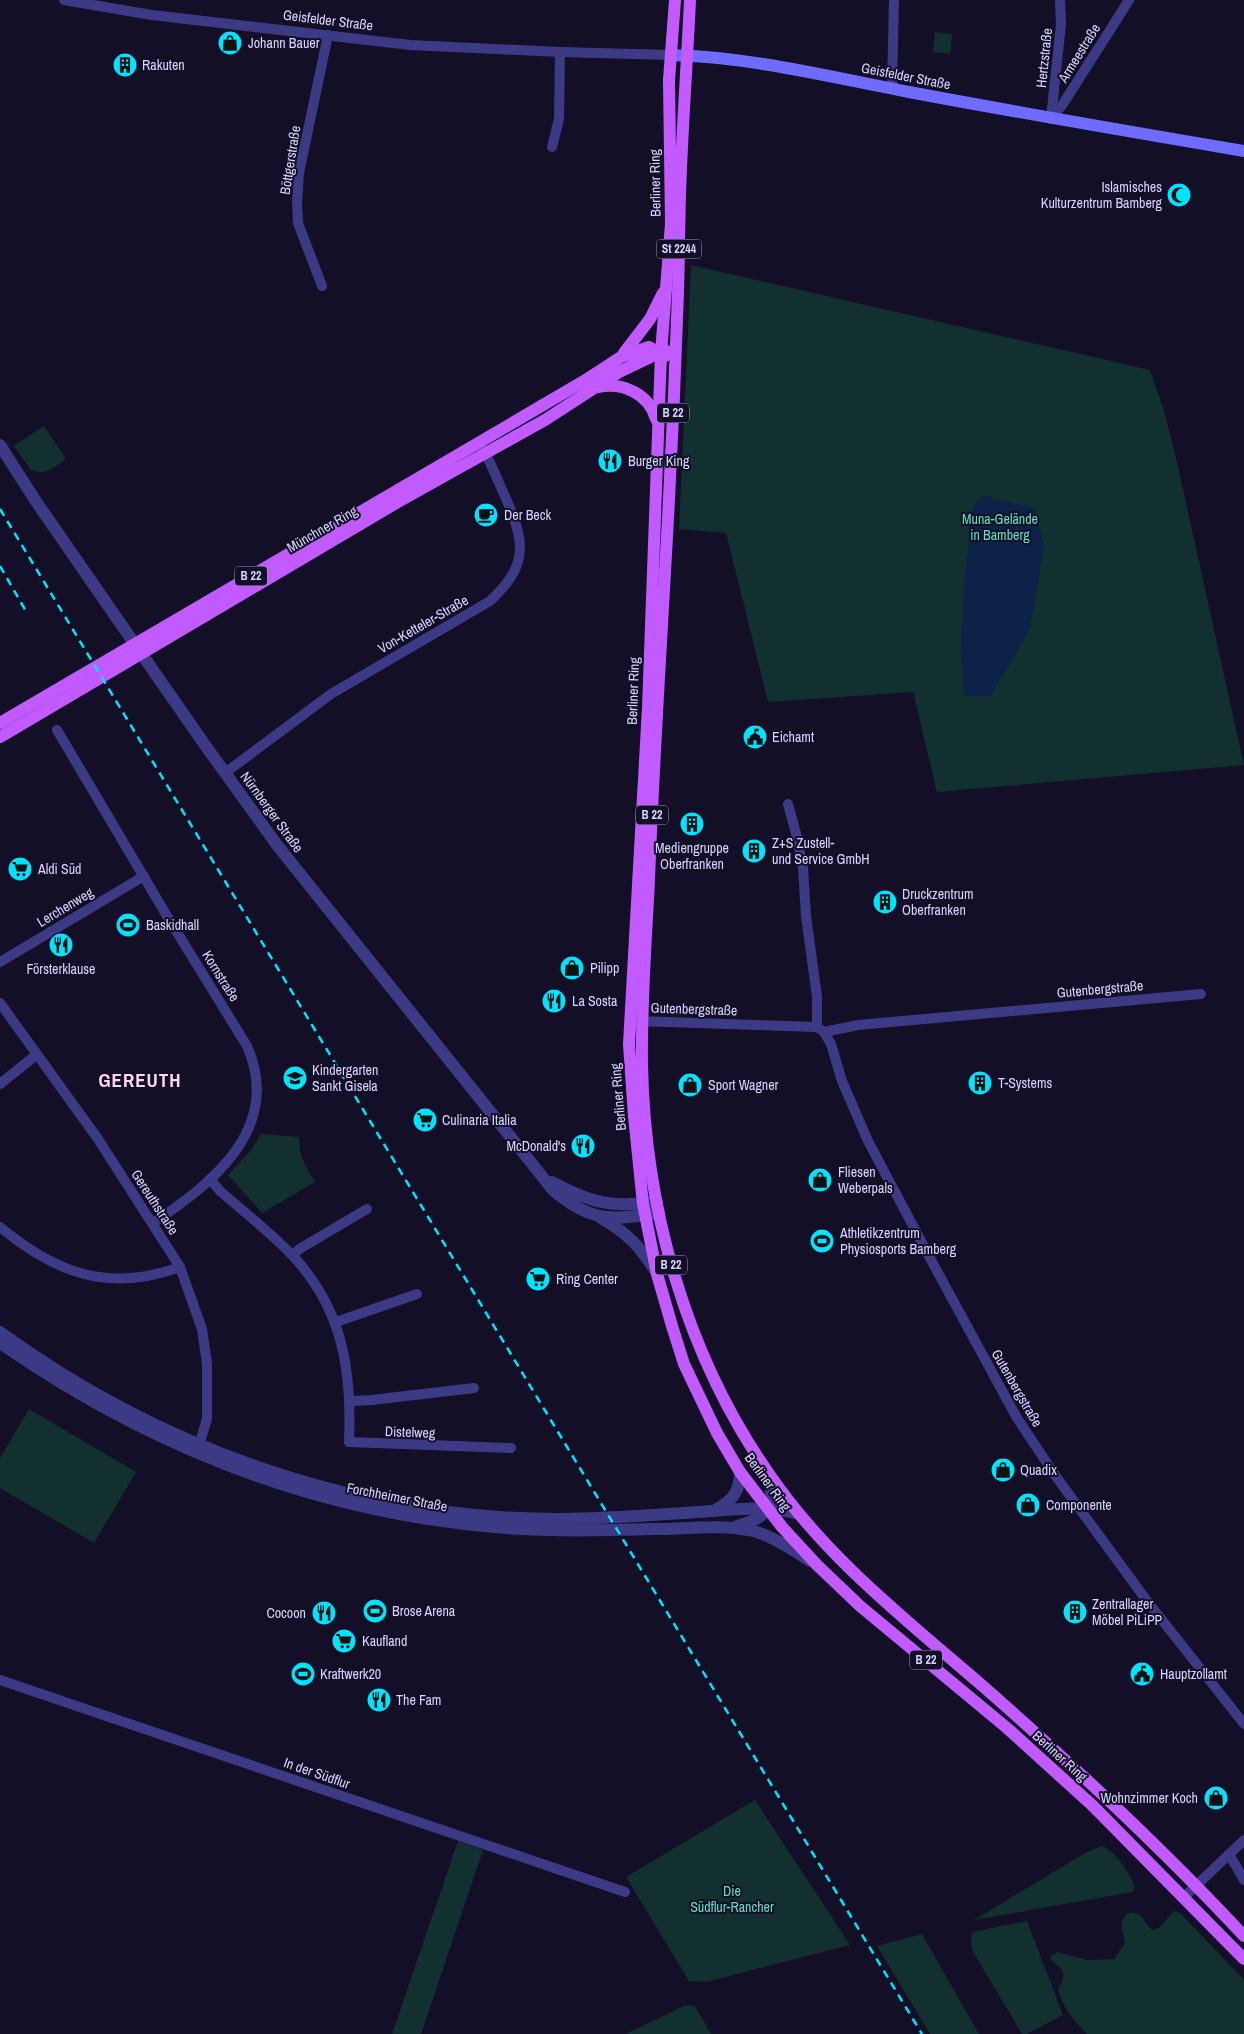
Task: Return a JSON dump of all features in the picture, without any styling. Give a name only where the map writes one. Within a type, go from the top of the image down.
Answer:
[{"type":"main road","name":"Berliner Ring","points":[[676,0],[669,104],[671,224],[661,353],[636,1021],[644,1112],[658,1208],[674,1276],[702,1355],[734,1420],[770,1477],[799,1514],[846,1564],[1102,1792],[1197,1885],[1244,1936]]},
{"type":"main road","name":"Berliner Ring","points":[[690,0],[680,198],[675,368],[652,814],[636,1021],[630,1070],[644,1210],[657,1274],[684,1364],[717,1433],[740,1472],[782,1527],[817,1565],[860,1606],[1007,1728],[1092,1805],[1244,1959]]},
{"type":"main road","name":"Geisfelder Straße","points":[[671,55],[791,68],[1051,119],[1244,151]]},
{"type":"main road","points":[[621,357],[650,319],[668,281]]},
{"type":"main road","points":[[675,368],[661,353],[671,344],[676,333]]},
{"type":"main road","name":"B 22","points":[[621,357],[644,347],[652,348],[661,353]]},
{"type":"main road","name":"Münchner Ring","points":[[0,736],[396,503],[545,420],[619,372],[661,353]]},
{"type":"main road","name":"Münchner Ring","points":[[0,723],[584,381],[621,357]]},
{"type":"main road","name":"B 22","points":[[594,388],[607,385],[623,387],[642,397],[650,404],[658,426]]},
{"type":"street","name":"Geisfelder Straße","points":[[64,0],[152,15],[410,45],[671,55]]},
{"type":"street","points":[[892,88],[894,0]]},
{"type":"street","name":"Hertzstraße","points":[[1051,119],[1061,24],[1060,0]]},
{"type":"street","name":"Armeestraße","points":[[1051,119],[1063,104],[1129,0]]},
{"type":"street","name":"Böttgerstraße","points":[[322,286],[298,223],[297,202],[299,173],[328,35]]},
{"type":"street","points":[[552,146],[559,119],[560,52]]},
{"type":"street","name":"Von-Ketteler-Straße","points":[[225,773],[331,694],[490,601],[505,587],[514,571],[519,554],[520,538],[515,520],[479,442]]},
{"type":"street","name":"Nürnberger Straße","points":[[0,445],[35,500],[225,773],[312,890],[553,1190],[564,1200],[601,1218],[644,1210]]},
{"type":"street","name":"Kornstraße","points":[[58,730],[247,1046],[254,1065],[256,1086],[252,1121],[246,1136],[235,1152],[210,1179],[184,1202],[153,1223]]},
{"type":"street","name":"Gutenbergstraße","points":[[788,804],[801,854],[806,916],[820,1029],[831,1044],[842,1081],[868,1141],[1017,1418],[1057,1478],[1147,1601],[1244,1724]]},
{"type":"street","name":"Lerchenweg","points":[[0,962],[144,876]]},
{"type":"street","name":"Gutenbergstraße","points":[[636,1021],[820,1029],[1201,994]]},
{"type":"street","name":"Gereuthstraße","points":[[0,1003],[98,1139],[180,1267],[202,1329],[207,1364],[207,1419],[199,1445]]},
{"type":"street","points":[[0,1084],[36,1055]]},
{"type":"street","name":"Nürnberger Straße","points":[[544,1178],[591,1200],[644,1210]]},
{"type":"street","name":"Distelweg","points":[[210,1179],[220,1191],[292,1255],[320,1292],[336,1322],[346,1360],[351,1400],[349,1442],[511,1448]]},
{"type":"street","points":[[644,1210],[658,1208]]},
{"type":"street","points":[[292,1255],[367,1209]]},
{"type":"street","points":[[601,1218],[627,1234],[642,1251],[657,1274]]},
{"type":"street","points":[[0,1227],[29,1250],[55,1264],[76,1273],[98,1278],[120,1279],[180,1267]]},
{"type":"street","points":[[336,1322],[417,1294]]},
{"type":"street","name":"Forchheimer Straße","points":[[0,1332],[111,1402],[199,1445],[264,1469],[338,1491],[384,1502],[465,1514],[528,1519],[569,1519],[754,1507],[799,1514]]},
{"type":"street","name":"Forchheimer Straße","points":[[0,1343],[78,1394],[158,1437],[227,1466],[325,1498],[407,1515],[492,1527],[626,1530],[732,1528],[758,1533],[800,1554],[817,1565]]},
{"type":"street","points":[[351,1400],[372,1400],[474,1388]]},
{"type":"street","points":[[713,1511],[734,1497],[739,1484],[740,1472]]},
{"type":"street","points":[[732,1528],[762,1517],[768,1508],[772,1494],[770,1477]]},
{"type":"street","name":"In der Südflur","points":[[0,1680],[625,1892]]},
{"type":"street","points":[[1184,1898],[1244,1840]]},
{"type":"street","points":[[1229,1854],[1244,1880]]},
{"type":"green space","points":[[935,32],[952,34],[950,54],[933,52]]},
{"type":"green space","name":"Muna-Gelände in Bamberg","points":[[691,265],[1150,370],[1165,414],[1177,462],[1244,765],[937,792],[913,692],[768,702],[726,533],[679,529]]},
{"type":"green space","points":[[44,426],[66,459],[50,470],[36,472],[31,470],[14,446]]},
{"type":"green space","points":[[261,1134],[299,1137],[303,1161],[315,1182],[262,1213],[228,1175],[252,1149]]},
{"type":"green space","points":[[29,1409],[136,1472],[94,1543],[0,1488],[0,1458]]},
{"type":"green space","name":"Die Südflur-Rancher","points":[[755,1800],[850,1945],[706,1982],[689,1981],[626,1877]]},
{"type":"green space","points":[[458,1841],[483,1850],[421,2034],[392,2034]]},
{"type":"green space","points":[[1102,1846],[1117,1857],[1126,1869],[1135,1887],[1133,1892],[974,1920],[1087,1852]]},
{"type":"green space","points":[[1174,1911],[1180,1913],[1244,1980],[1244,2034],[1087,2034],[1073,2019],[1063,2002],[1058,1989],[1063,1974],[1061,1968],[1050,1957],[1057,1952],[1087,1960],[1114,1959],[1125,1943],[1121,1923],[1126,1914],[1136,1913],[1140,1915],[1153,1930],[1160,1927]]},
{"type":"green space","points":[[1027,1921],[1063,2015],[1027,2034],[1022,2034],[972,1950],[971,1940],[972,1932]]},
{"type":"green space","points":[[922,1934],[979,2034],[930,2034],[877,1946]]},
{"type":"green space","points":[[691,2005],[696,2008],[711,2034],[626,2034],[684,2006]]},
{"type":"water","points":[[984,496],[1035,508],[1044,546],[1030,629],[990,697],[964,696],[961,646],[964,586],[973,506]]},
{"type":"railway","points":[[0,509],[922,2034]]},
{"type":"railway","points":[[0,566],[27,613]]},
{"type":"place","name":"Johann Bauer","points":[[230,43]]},
{"type":"place","name":"Rakuten","points":[[125,65]]},
{"type":"place","name":"Islamisches Kulturzentrum Bamberg","points":[[1179,195]]},
{"type":"place","name":"Burger King","points":[[610,461]]},
{"type":"place","name":"Der Beck","points":[[486,515]]},
{"type":"place","name":"Eichamt","points":[[755,737]]},
{"type":"place","name":"Mediengruppe Oberfranken","points":[[692,824]]},
{"type":"place","name":"Z+S Zustell- und Service GmbH","points":[[754,851]]},
{"type":"place","name":"Aldi Süd","points":[[20,869]]},
{"type":"place","name":"Druckzentrum Oberfranken","points":[[885,902]]},
{"type":"place","name":"Baskidhall","points":[[128,925]]},
{"type":"place","name":"Försterklause","points":[[61,945]]},
{"type":"place","name":"Pilipp","points":[[572,968]]},
{"type":"place","name":"La Sosta","points":[[554,1001]]},
{"type":"place","name":"Kindergarten Sankt Gisela","points":[[295,1078]]},
{"type":"place","name":"T-Systems","points":[[980,1083]]},
{"type":"place","name":"Sport Wagner","points":[[690,1085]]},
{"type":"place","name":"Culinaria Italia","points":[[425,1120]]},
{"type":"place","name":"McDonald's","points":[[583,1146]]},
{"type":"place","name":"Fliesen Weberpals","points":[[820,1180]]},
{"type":"place","name":"Athletikzentrum Physiosports Bamberg","points":[[822,1241]]},
{"type":"place","name":"Ring Center","points":[[538,1279]]},
{"type":"place","name":"Quadix","points":[[1003,1470]]},
{"type":"place","name":"Componente","points":[[1028,1505]]},
{"type":"place","name":"Brose Arena","points":[[375,1611]]},
{"type":"place","name":"Zentrallager Möbel PiLiPP","points":[[1075,1612]]},
{"type":"place","name":"Cocoon","points":[[324,1613]]},
{"type":"place","name":"Kaufland","points":[[344,1641]]},
{"type":"place","name":"Kraftwerk20","points":[[303,1674]]},
{"type":"place","name":"Hauptzollamt","points":[[1142,1674]]},
{"type":"place","name":"The Fam","points":[[379,1700]]},
{"type":"place","name":"Wohnzimmer Koch","points":[[1216,1798]]},
{"type":"district","name":"GEREUTH","points":[[140,1080]]}]
